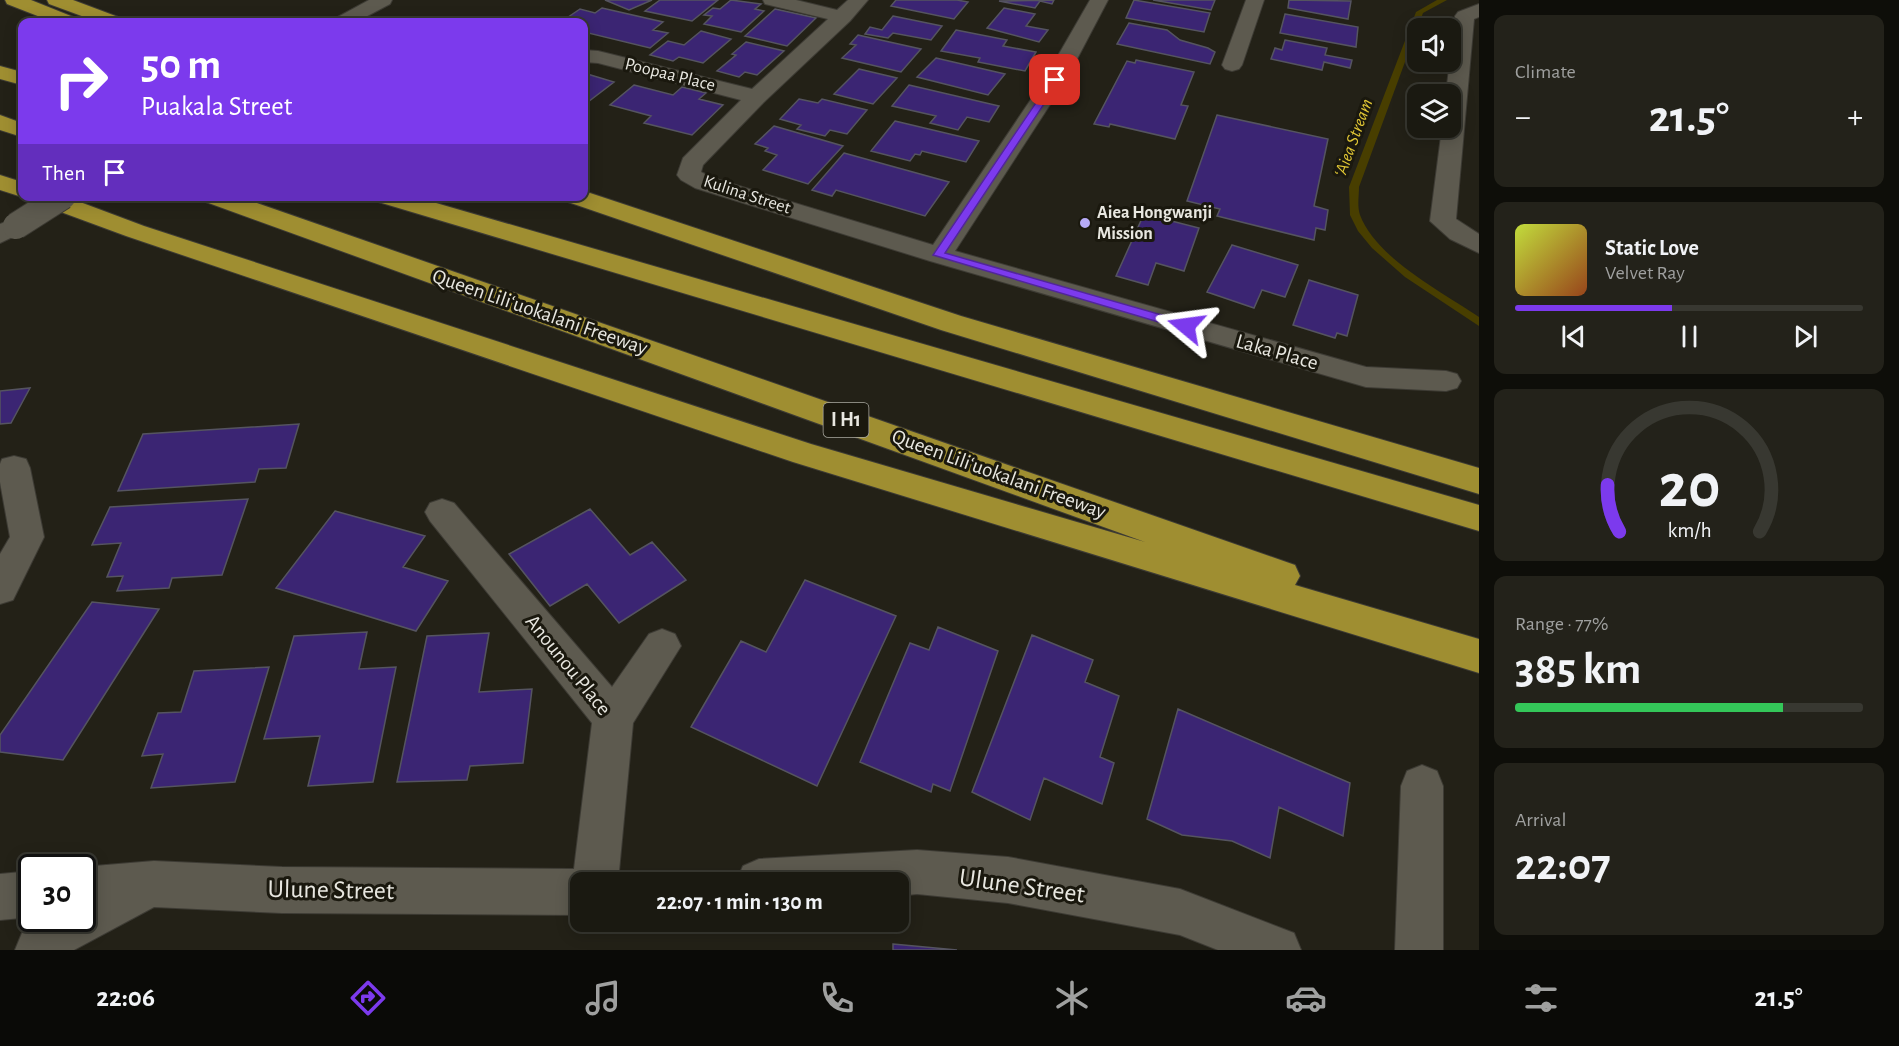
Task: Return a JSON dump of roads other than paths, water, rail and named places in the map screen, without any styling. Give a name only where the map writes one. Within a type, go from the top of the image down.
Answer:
[{"type":"highway","points":[[14,0],[59,18]]},
{"type":"highway","points":[[56,0],[103,18]]},
{"type":"highway","points":[[0,72],[18,78]]},
{"type":"highway","points":[[0,122],[18,129]]},
{"type":"highway","points":[[0,182],[18,189]]},
{"type":"highway","points":[[54,201],[147,235],[804,454],[1479,656]]},
{"type":"highway","name":"Queen Liliʻuokalani Freeway","points":[[226,201],[1479,646]]},
{"type":"highway","points":[[401,201],[1479,518]]},
{"type":"highway","points":[[588,201],[951,323],[1479,481]]},
{"type":"street","points":[[350,18],[383,0]]},
{"type":"street","points":[[772,0],[851,8]]},
{"type":"street","points":[[939,255],[1055,80],[1099,0]]},
{"type":"street","points":[[1232,65],[1255,0]]},
{"type":"street","name":"Kulina Street","points":[[851,8],[756,97],[691,163],[689,174],[704,183],[939,255]]},
{"type":"street","points":[[1479,10],[1465,16],[1443,221],[1459,234],[1479,245]]},
{"type":"street","name":"Poopaa Place","points":[[588,56],[756,97]]},
{"type":"street","points":[[8,230],[55,201]]},
{"type":"street","name":"Laka Place","points":[[939,255],[1366,377],[1446,381]]},
{"type":"street","points":[[0,589],[27,537],[14,468]]},
{"type":"street","name":"Anounou Place","points":[[442,512],[613,718],[596,872]]},
{"type":"street","points":[[613,718],[662,646]]},
{"type":"street","points":[[1419,950],[1422,786]]},
{"type":"street","name":"Ulune Street","points":[[909,873],[1008,880],[1180,912],[1276,950]]},
{"type":"street","points":[[39,950],[63,928],[154,884]]},
{"type":"street","name":"Ulune Street","points":[[96,889],[154,884],[282,890],[570,892]]},
{"type":"street","points":[[0,897],[18,895]]},
{"type":"waterway","name":"ʻAiea Stream","points":[[1443,0],[1420,12],[1354,187],[1354,208],[1363,231],[1391,261],[1479,322]]},
{"type":"place","name":"Aiea Hongwanji Mission","points":[[1085,223]]}]
